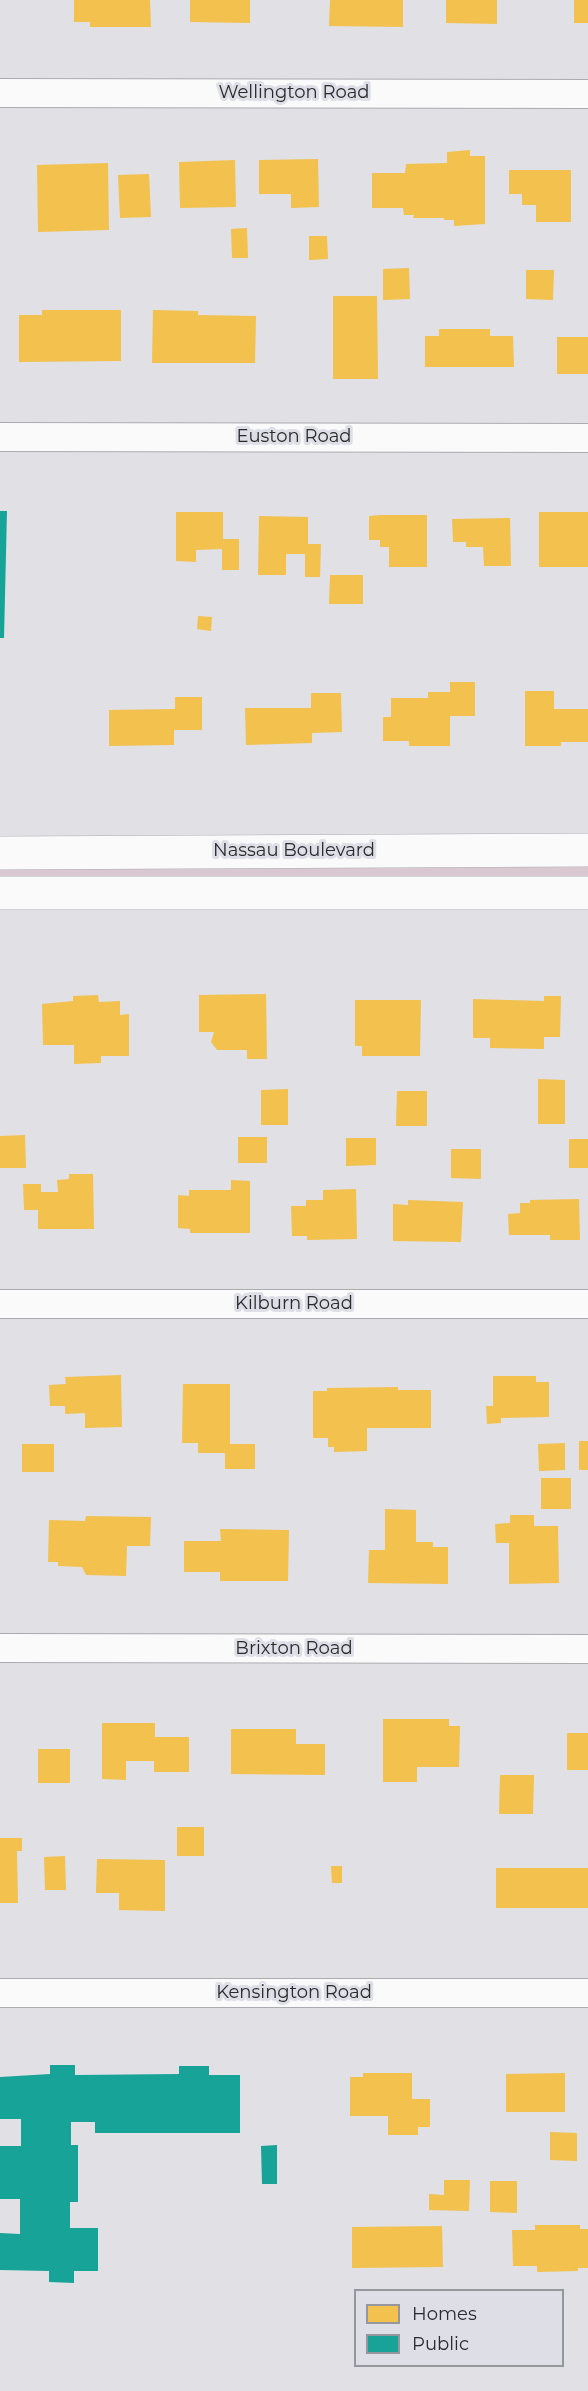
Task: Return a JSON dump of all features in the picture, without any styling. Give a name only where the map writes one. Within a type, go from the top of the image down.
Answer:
[{"type":"main road","name":"Nassau Boulevard","points":[[0,853],[588,850]]},
{"type":"main road","points":[[0,894],[588,893]]},
{"type":"street","name":"Wellington Road","points":[[0,93],[588,94]]},
{"type":"street","name":"Euston Road","points":[[0,437],[588,438]]},
{"type":"street","name":"Kilburn Road","points":[[0,1304],[588,1304]]},
{"type":"street","name":"Brixton Road","points":[[0,1648],[588,1649]]},
{"type":"street","name":"Kensington Road","points":[[0,1993],[588,1993]]},
{"type":"shaded area","points":[[0,855],[588,855],[588,895],[0,894]]},
{"type":"building: Homes","points":[[74,0],[150,0],[151,27],[90,27],[90,22],[74,22]]},
{"type":"building: Homes","points":[[190,0],[250,0],[250,23],[190,22]]},
{"type":"building: Homes","points":[[330,0],[403,0],[403,27],[329,26]]},
{"type":"building: Homes","points":[[446,0],[497,0],[497,24],[446,23]]},
{"type":"building: Homes","points":[[574,0],[588,0],[588,23],[574,23]]},
{"type":"building: Homes","points":[[470,150],[470,156],[485,156],[485,224],[454,226],[454,220],[413,218],[414,215],[404,215],[403,208],[372,208],[372,173],[405,173],[406,164],[447,163],[447,152]]},
{"type":"building: Homes","points":[[318,159],[319,207],[291,208],[291,194],[259,194],[259,160]]},
{"type":"building: Homes","points":[[235,160],[236,207],[180,208],[179,162]]},
{"type":"building: Homes","points":[[108,163],[109,230],[38,232],[37,165]]},
{"type":"building: Homes","points":[[509,170],[571,170],[571,222],[536,222],[536,205],[522,205],[522,194],[509,194]]},
{"type":"building: Homes","points":[[149,174],[151,217],[120,218],[118,175]]},
{"type":"building: Homes","points":[[247,228],[248,258],[232,258],[231,229]]},
{"type":"building: Homes","points":[[309,236],[327,236],[328,259],[309,260]]},
{"type":"building: Homes","points":[[409,268],[410,299],[383,300],[383,269]]},
{"type":"building: Homes","points":[[526,270],[554,270],[553,300],[526,299]]},
{"type":"building: Homes","points":[[333,296],[377,296],[378,379],[333,379]]},
{"type":"building: Homes","points":[[42,310],[121,310],[121,361],[19,362],[19,315],[42,315]]},
{"type":"building: Homes","points":[[153,310],[198,311],[198,315],[256,316],[255,363],[152,363]]},
{"type":"building: Homes","points":[[439,329],[490,329],[490,336],[513,336],[514,367],[425,367],[425,336],[439,336]]},
{"type":"building: Homes","points":[[557,337],[588,337],[588,374],[557,374]]},
{"type":"building: Homes","points":[[176,512],[223,512],[223,539],[239,539],[239,570],[222,570],[222,549],[196,550],[196,562],[176,561]]},
{"type":"building: Homes","points":[[539,512],[588,512],[588,567],[539,567]]},
{"type":"building: Homes","points":[[427,515],[427,567],[389,567],[389,547],[380,547],[380,540],[369,540],[369,516]]},
{"type":"building: Homes","points":[[259,516],[308,517],[308,544],[321,544],[320,577],[305,577],[305,554],[286,554],[286,575],[258,575]]},
{"type":"building: Homes","points":[[510,518],[511,566],[484,566],[483,547],[466,547],[466,542],[453,542],[452,519]]},
{"type":"building: Homes","points":[[330,575],[363,575],[363,604],[329,604]]},
{"type":"building: Homes","points":[[198,616],[212,617],[211,631],[197,629]]},
{"type":"building: Homes","points":[[450,682],[475,682],[475,716],[450,716],[450,746],[409,746],[409,741],[383,741],[383,717],[391,717],[391,698],[428,698],[428,692],[450,692]]},
{"type":"building: Homes","points":[[525,691],[554,691],[554,709],[588,709],[588,742],[561,742],[561,746],[525,746]]},
{"type":"building: Homes","points":[[311,693],[341,693],[342,732],[312,733],[312,743],[246,745],[245,708],[311,708]]},
{"type":"building: Homes","points":[[175,697],[202,697],[202,730],[174,730],[174,745],[109,746],[109,710],[175,709]]},
{"type":"building: Homes","points":[[266,994],[267,1059],[247,1059],[247,1050],[217,1050],[211,1042],[214,1032],[199,1032],[199,995]]},
{"type":"building: Homes","points":[[98,995],[99,1002],[120,1001],[120,1015],[129,1014],[129,1056],[101,1056],[101,1063],[74,1064],[74,1045],[43,1045],[42,1004],[73,1001],[73,996]]},
{"type":"building: Homes","points":[[544,996],[561,996],[560,1037],[544,1037],[544,1049],[490,1048],[490,1038],[473,1038],[473,999],[544,1001]]},
{"type":"building: Homes","points":[[355,1000],[421,1000],[420,1056],[362,1056],[362,1046],[355,1046]]},
{"type":"building: Homes","points":[[538,1079],[565,1080],[565,1124],[538,1124]]},
{"type":"building: Homes","points":[[288,1089],[288,1125],[261,1125],[261,1090]]},
{"type":"building: Homes","points":[[397,1091],[427,1091],[427,1126],[396,1126]]},
{"type":"building: Homes","points":[[25,1135],[26,1168],[0,1168],[0,1136]]},
{"type":"building: Homes","points":[[238,1137],[267,1137],[267,1163],[238,1163]]},
{"type":"building: Homes","points":[[346,1138],[376,1138],[376,1165],[346,1166]]},
{"type":"building: Homes","points":[[569,1139],[588,1139],[588,1168],[569,1168]]},
{"type":"building: Homes","points":[[451,1149],[481,1149],[481,1179],[451,1178]]},
{"type":"building: Homes","points":[[69,1174],[93,1174],[94,1229],[38,1229],[38,1210],[24,1210],[23,1184],[41,1184],[41,1192],[58,1192],[57,1180],[69,1179]]},
{"type":"building: Homes","points":[[231,1180],[250,1181],[250,1233],[190,1233],[190,1229],[178,1228],[178,1195],[189,1196],[189,1190],[231,1190]]},
{"type":"building: Homes","points":[[356,1189],[357,1239],[307,1240],[307,1236],[292,1236],[291,1206],[306,1206],[306,1200],[323,1200],[323,1190]]},
{"type":"building: Homes","points":[[579,1199],[580,1240],[550,1240],[550,1235],[509,1235],[508,1214],[520,1213],[520,1203],[530,1203],[530,1200]]},
{"type":"building: Homes","points":[[408,1200],[463,1202],[461,1242],[393,1241],[393,1204],[408,1205]]},
{"type":"building: Homes","points":[[121,1375],[122,1427],[85,1428],[85,1413],[65,1414],[65,1406],[50,1406],[49,1385],[66,1384],[65,1377]]},
{"type":"building: Homes","points":[[493,1376],[536,1376],[536,1382],[549,1382],[549,1417],[501,1418],[501,1423],[487,1424],[486,1406],[493,1406]]},
{"type":"building: Homes","points":[[183,1384],[230,1384],[230,1444],[255,1444],[255,1469],[225,1469],[225,1453],[198,1453],[198,1443],[182,1443]]},
{"type":"building: Homes","points":[[398,1387],[398,1390],[431,1390],[431,1428],[367,1428],[367,1451],[334,1452],[334,1447],[328,1447],[328,1438],[313,1438],[313,1391],[327,1391],[327,1388]]},
{"type":"building: Homes","points":[[579,1441],[588,1441],[588,1470],[579,1470]]},
{"type":"building: Homes","points":[[565,1443],[565,1470],[539,1471],[538,1444]]},
{"type":"building: Homes","points":[[22,1444],[54,1444],[54,1472],[22,1472]]},
{"type":"building: Homes","points":[[541,1478],[571,1478],[571,1509],[541,1509]]},
{"type":"building: Homes","points":[[385,1509],[416,1510],[416,1542],[433,1542],[433,1547],[448,1547],[448,1584],[368,1583],[369,1550],[385,1550]]},
{"type":"building: Homes","points":[[510,1515],[534,1515],[534,1526],[558,1526],[559,1583],[509,1584],[509,1543],[496,1543],[495,1524],[510,1523]]},
{"type":"building: Homes","points":[[86,1516],[151,1517],[150,1546],[127,1546],[126,1576],[86,1575],[82,1567],[58,1566],[58,1562],[48,1562],[49,1520],[85,1521]]},
{"type":"building: Homes","points":[[220,1529],[289,1530],[288,1581],[220,1581],[220,1572],[184,1572],[184,1541],[221,1541]]},
{"type":"building: Homes","points":[[383,1719],[449,1719],[449,1726],[460,1726],[459,1767],[417,1767],[417,1782],[383,1782]]},
{"type":"building: Homes","points":[[102,1723],[155,1723],[155,1737],[189,1737],[189,1772],[154,1772],[154,1761],[126,1761],[126,1780],[102,1779]]},
{"type":"building: Homes","points":[[231,1729],[296,1729],[296,1744],[325,1744],[325,1775],[231,1774]]},
{"type":"building: Homes","points":[[567,1733],[588,1733],[588,1770],[567,1770]]},
{"type":"building: Homes","points":[[38,1749],[70,1749],[70,1783],[38,1783]]},
{"type":"building: Homes","points":[[500,1775],[534,1775],[533,1814],[499,1814]]},
{"type":"building: Homes","points":[[177,1827],[204,1827],[204,1856],[177,1856]]},
{"type":"building: Homes","points":[[0,1838],[22,1838],[22,1851],[17,1851],[18,1903],[0,1903]]},
{"type":"building: Homes","points":[[65,1856],[66,1890],[45,1890],[44,1857]]},
{"type":"building: Homes","points":[[97,1859],[165,1860],[165,1911],[119,1910],[119,1893],[96,1893]]},
{"type":"building: Homes","points":[[331,1866],[342,1866],[342,1883],[332,1883]]},
{"type":"building: Homes","points":[[496,1868],[588,1868],[588,1908],[496,1908]]},
{"type":"building: Homes","points":[[363,2073],[412,2073],[412,2099],[430,2099],[430,2127],[418,2127],[418,2135],[388,2135],[388,2116],[350,2116],[350,2077],[363,2077]]},
{"type":"building: Homes","points":[[565,2073],[565,2112],[506,2112],[506,2074]]},
{"type":"building: Homes","points":[[550,2132],[577,2133],[577,2161],[550,2160]]},
{"type":"building: Homes","points":[[444,2180],[470,2180],[469,2211],[429,2210],[429,2194],[444,2195]]},
{"type":"building: Homes","points":[[490,2181],[517,2181],[517,2213],[490,2212]]},
{"type":"building: Homes","points":[[535,2225],[580,2225],[580,2229],[588,2229],[588,2268],[578,2268],[578,2271],[537,2272],[537,2266],[513,2266],[512,2230],[535,2230]]},
{"type":"building: Homes","points":[[442,2226],[443,2267],[352,2268],[352,2227]]},
{"type":"building: Public","points":[[0,511],[7,511],[4,638],[0,638]]},
{"type":"building: Public","points":[[50,2065],[75,2065],[75,2075],[179,2074],[179,2066],[209,2066],[209,2075],[240,2075],[240,2133],[95,2133],[95,2122],[71,2122],[71,2145],[78,2145],[78,2202],[70,2202],[70,2228],[98,2228],[98,2271],[74,2271],[74,2283],[49,2282],[49,2271],[0,2270],[0,2233],[20,2234],[20,2199],[0,2199],[0,2146],[21,2146],[21,2119],[0,2119],[0,2077],[50,2074]]},
{"type":"building: Public","points":[[277,2145],[277,2184],[262,2184],[261,2146]]}]
